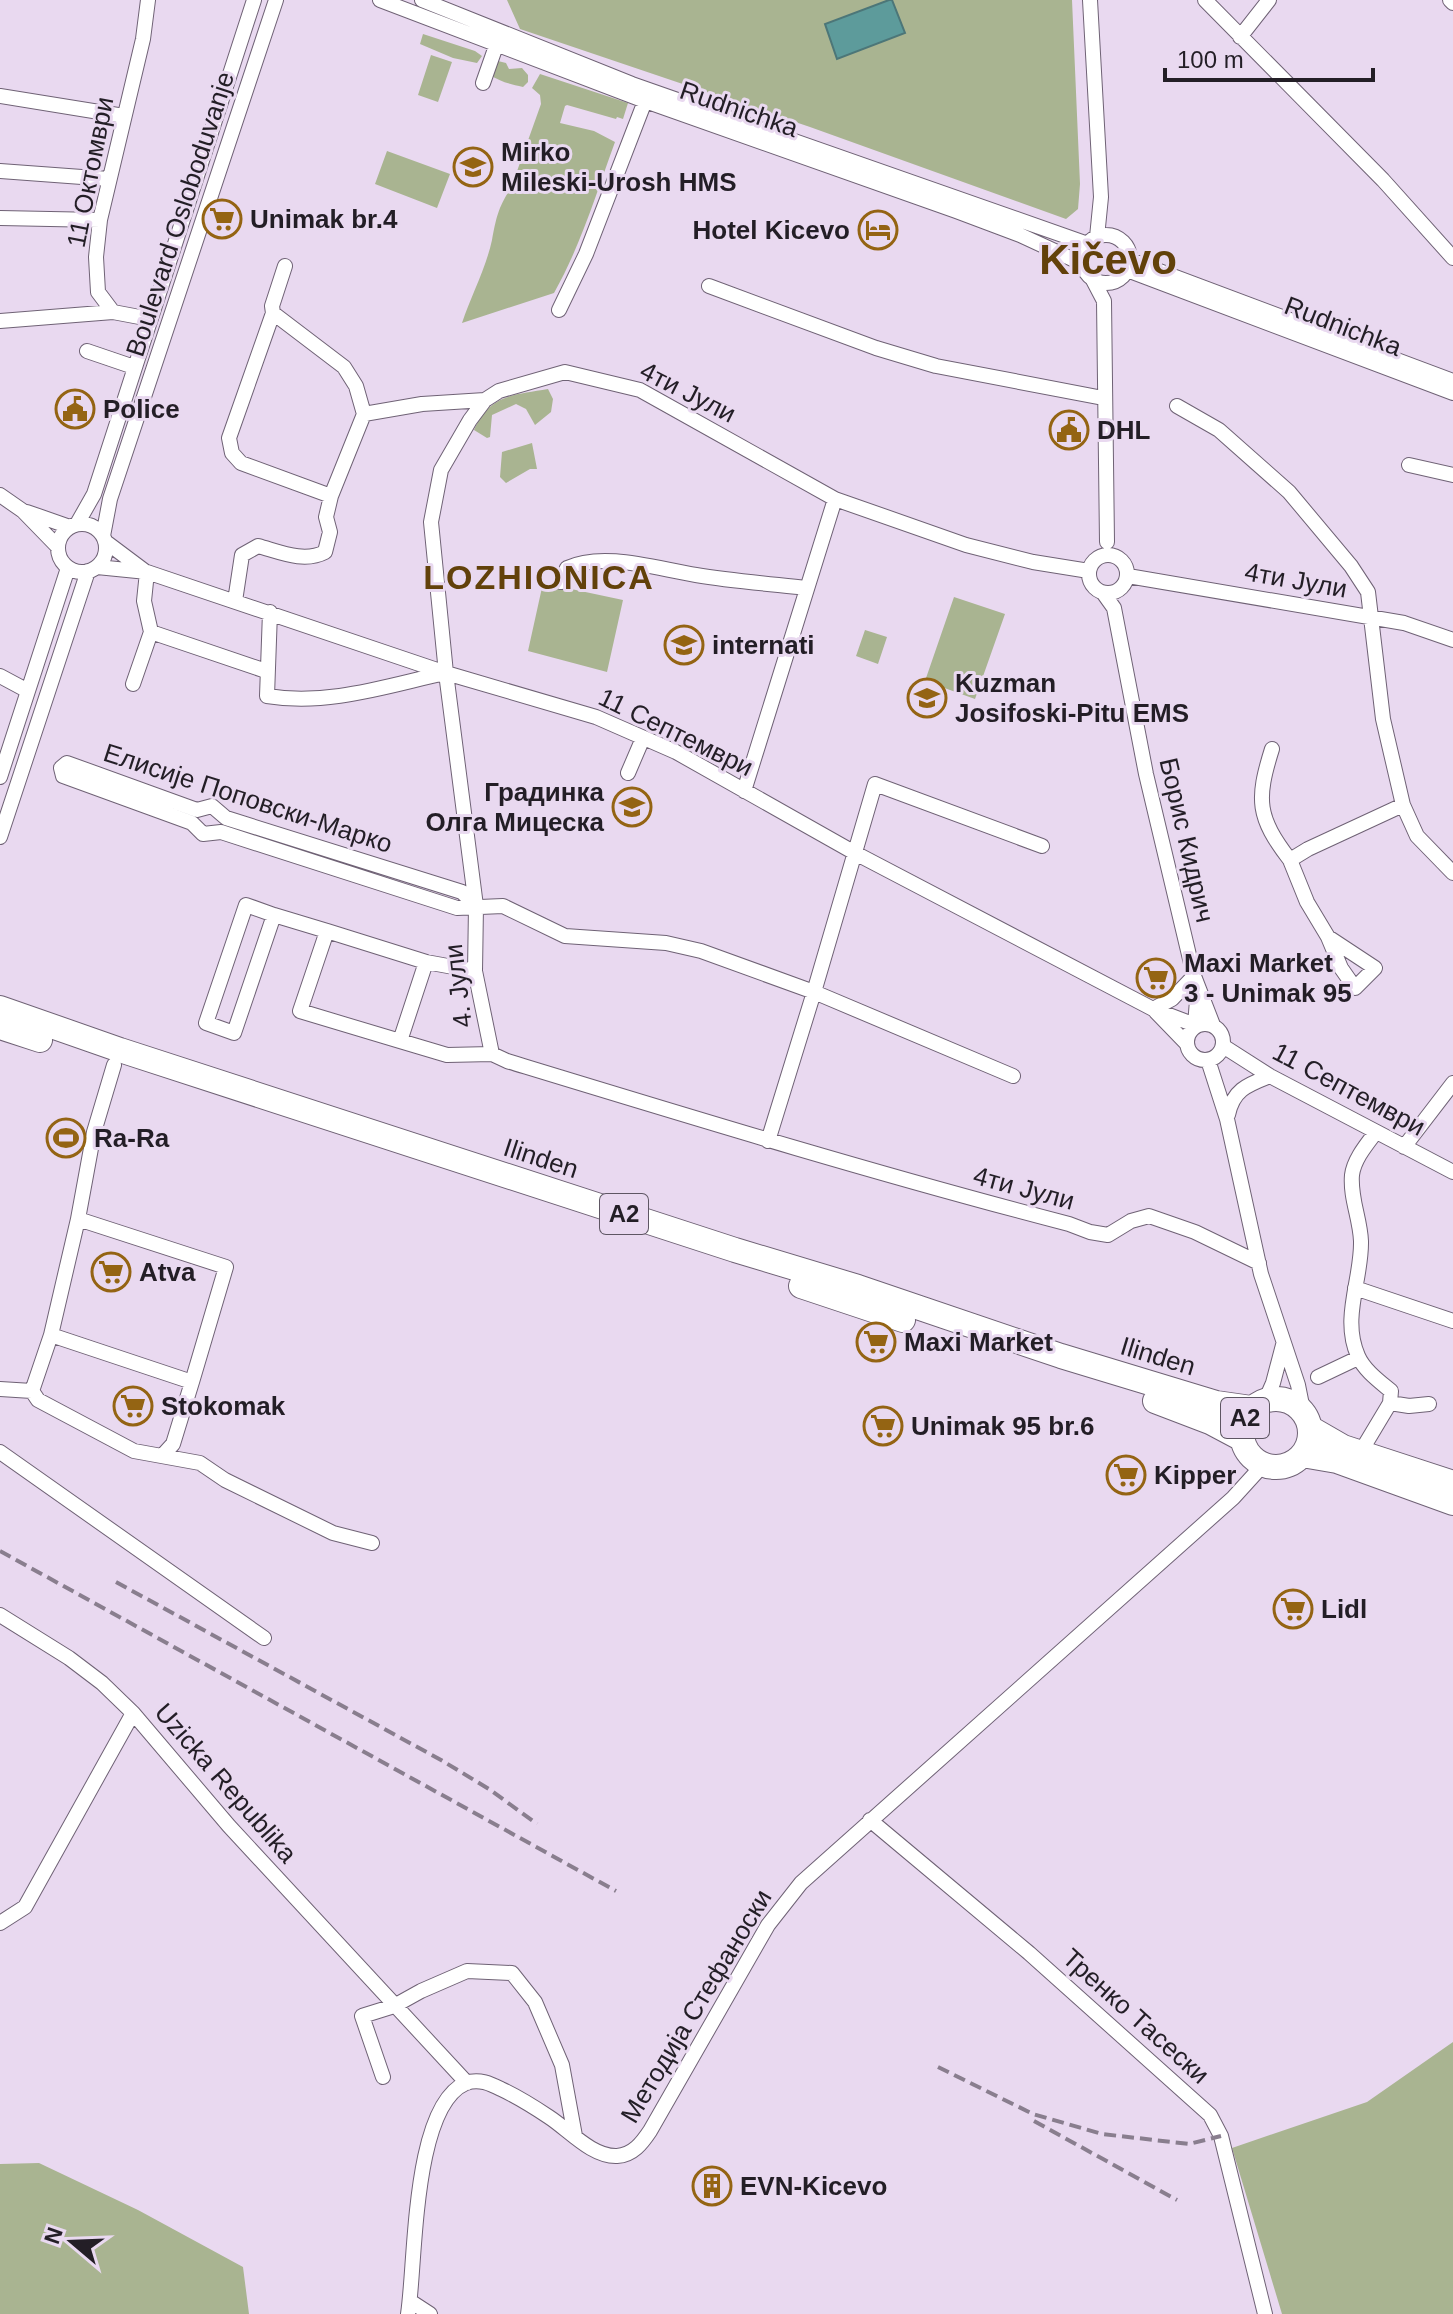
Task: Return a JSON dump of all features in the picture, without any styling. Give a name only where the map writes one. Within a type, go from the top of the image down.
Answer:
[{"type":"main road","name":"Ilinden","points":[[0,1008],[149,1060],[858,1287],[1061,1356],[1216,1403],[1258,1404],[1286,1399],[1306,1419],[1343,1447],[1453,1483]]},
{"type":"main road","name":"Ilinden","points":[[0,1027],[1128,1391],[1186,1412],[1242,1439],[1253,1459],[1263,1465]]},
{"type":"main road","name":"A2","points":[[1242,1439],[1242,1428],[1258,1404]]},
{"type":"main road","name":"A2","points":[[1263,1465],[1284,1466],[1302,1455],[1308,1447],[1306,1419]]},
{"type":"main road","name":"A2","points":[[1302,1455],[1337,1461],[1453,1503]]},
{"type":"street","name":"11 Октомври","points":[[113,312],[98,292],[96,257],[100,220],[143,39],[148,0]]},
{"type":"street","name":"Boulevard Osloboduvanje","points":[[73,526],[94,494],[254,0]]},
{"type":"street","name":"Boulevard Osloboduvanje","points":[[104,539],[110,499],[276,0]]},
{"type":"street","name":"Rudnichka","points":[[380,0],[645,101],[1020,235],[1083,264]]},
{"type":"street","name":"Rudnichka","points":[[422,0],[632,84],[1099,239]]},
{"type":"street","points":[[1090,0],[1101,197],[1099,239],[1082,257],[1104,301],[1107,542],[1089,571],[1093,587],[1104,594],[1114,608]]},
{"type":"street","points":[[1205,0],[1383,180],[1453,258]]},
{"type":"street","points":[[1240,37],[1269,0]]},
{"type":"street","points":[[483,83],[496,46]]},
{"type":"street","points":[[0,96],[124,116]]},
{"type":"street","points":[[559,310],[586,254],[645,101]]},
{"type":"street","points":[[0,171],[109,179]]},
{"type":"street","points":[[0,218],[100,220]]},
{"type":"street","points":[[1099,239],[1122,242],[1125,270],[1104,301]]},
{"type":"street","points":[[285,266],[272,306],[273,313],[229,438],[232,453],[241,463],[331,496]]},
{"type":"street","points":[[1093,280],[1106,283],[1125,270]]},
{"type":"street","name":"Rudnichka","points":[[1125,270],[1453,381]]},
{"type":"street","name":"Rudnichka","points":[[1125,270],[1453,393]]},
{"type":"street","points":[[709,286],[876,348],[936,366],[1103,398]]},
{"type":"street","points":[[0,321],[113,312],[150,319]]},
{"type":"street","points":[[235,601],[242,555],[258,546],[299,557],[317,556],[325,552],[330,532],[326,517],[331,496],[364,414],[356,386],[344,367],[273,313]]},
{"type":"street","points":[[87,351],[134,367]]},
{"type":"street","name":"4ти Јули","points":[[485,400],[499,391],[565,372],[640,390],[835,499],[966,545],[1033,562],[1089,571]]},
{"type":"street","points":[[364,414],[422,404],[485,400]]},
{"type":"street","points":[[270,612],[267,696],[296,701],[334,698],[446,673],[431,522],[441,470],[485,400]]},
{"type":"street","points":[[1177,406],[1219,430],[1289,492],[1351,566],[1368,592],[1383,719],[1403,805],[1417,836],[1453,873]]},
{"type":"street","points":[[1409,465],[1453,475]]},
{"type":"street","points":[[0,495],[23,511],[58,547]]},
{"type":"street","points":[[744,791],[835,499]]},
{"type":"street","points":[[0,837],[93,569],[105,556],[104,539],[92,526],[73,526],[23,511]]},
{"type":"street","points":[[73,526],[64,532],[58,547],[59,556],[68,568],[78,572],[93,569]]},
{"type":"street","name":"11 Септември","points":[[104,539],[147,572]]},
{"type":"street","points":[[1107,542],[1123,561],[1128,576],[1114,608]]},
{"type":"street","points":[[1099,557],[1116,556]]},
{"type":"street","points":[[561,582],[567,568],[575,564],[625,562],[698,576],[807,588]]},
{"type":"street","points":[[0,777],[68,568]]},
{"type":"street","name":"11 Септември","points":[[93,569],[147,572],[446,673],[596,717],[676,752],[855,853],[1153,1009]]},
{"type":"street","points":[[133,684],[151,632],[144,601],[147,572]]},
{"type":"street","name":"4ти Јули","points":[[1128,576],[1428,629],[1453,640]]},
{"type":"street","points":[[1104,594],[1120,590]]},
{"type":"street","name":"Борис Кидрич","points":[[1114,608],[1146,774],[1196,982]]},
{"type":"street","points":[[151,632],[266,671]]},
{"type":"street","name":"4. Јули","points":[[446,673],[476,906],[475,971],[492,1054],[768,1141]]},
{"type":"street","points":[[0,676],[28,691]]},
{"type":"street","points":[[628,773],[643,738]]},
{"type":"street","points":[[1272,749],[1263,779],[1261,809],[1276,841],[1290,860],[1307,902],[1328,937],[1344,974],[1355,988],[1375,968],[1328,937]]},
{"type":"street","name":"Елисије Поповски-Марко","points":[[476,906],[462,892],[226,818],[212,806],[197,810],[67,763],[61,768],[63,776],[192,823],[203,834],[221,832],[457,908],[503,906],[565,936],[666,943],[701,951],[814,992],[1013,1076]]},
{"type":"street","points":[[768,1141],[875,784],[1042,846]]},
{"type":"street","points":[[1290,860],[1403,805]]},
{"type":"street","points":[[274,915],[234,1033],[206,1023],[246,905],[426,962],[475,971]]},
{"type":"street","points":[[327,931],[300,1011],[447,1055],[492,1054]]},
{"type":"street","points":[[400,1041],[426,962]]},
{"type":"street","points":[[1153,1009],[1196,982]]},
{"type":"street","points":[[1153,1009],[1186,1043],[1193,1057],[1208,1060],[1218,1055],[1223,1046],[1219,1030],[1213,1025],[1196,982]]},
{"type":"street","points":[[1186,1043],[1195,1025],[1196,982]]},
{"type":"street","points":[[1153,1009],[1195,1025],[1213,1025]]},
{"type":"street","name":"11 Септември","points":[[1223,1046],[1270,1076],[1453,1172]]},
{"type":"street","points":[[1208,1060],[1227,1119],[1259,1263],[1306,1419]]},
{"type":"street","points":[[32,1391],[51,1335],[94,1132],[114,1065]]},
{"type":"street","points":[[1227,1119],[1231,1100],[1239,1092],[1270,1076]]},
{"type":"street","points":[[1404,1147],[1453,1083]]},
{"type":"street","points":[[1366,1443],[1390,1403],[1391,1391],[1358,1358],[1351,1335],[1361,1245],[1352,1197],[1353,1171],[1376,1132]]},
{"type":"street","name":"4ти Јули","points":[[768,1141],[1090,1232],[1108,1235],[1131,1221],[1149,1216],[1195,1232],[1259,1263]]},
{"type":"street","points":[[78,1219],[226,1267],[173,1444],[163,1455]]},
{"type":"street","points":[[1355,1288],[1453,1321]]},
{"type":"street","points":[[51,1335],[192,1382]]},
{"type":"street","points":[[1258,1404],[1273,1383],[1284,1345]]},
{"type":"street","points":[[1318,1377],[1358,1358]]},
{"type":"street","points":[[0,1389],[32,1391]]},
{"type":"street","points":[[32,1391],[38,1400],[134,1451],[200,1463],[225,1480],[333,1533],[372,1543]]},
{"type":"street","points":[[1390,1403],[1409,1406],[1429,1404]]},
{"type":"street","points":[[0,1452],[264,1638]]},
{"type":"street","name":"Методија Стефаноски","points":[[467,2083],[486,2082],[508,2092],[603,2155],[621,2156],[637,2148],[650,2131],[768,1925],[801,1883],[1233,1498],[1263,1465]]},
{"type":"street","name":"Uzicka Republika","points":[[0,1615],[69,1658],[102,1683],[133,1713],[229,1826],[467,2083]]},
{"type":"street","points":[[0,1923],[25,1907],[133,1713]]},
{"type":"street","name":"Тренко Тасески","points":[[870,1820],[1029,1953],[1210,2115],[1221,2136],[1265,2314]]},
{"type":"street","points":[[383,2077],[362,2016],[394,2006],[467,1971],[512,1973],[535,2002],[562,2065],[575,2136]]},
{"type":"street","points":[[430,2314],[410,2310],[422,2167],[436,2120],[447,2098],[467,2083]]},
{"type":"shaded area","points":[[507,0],[1072,0],[1080,184],[1078,209],[1066,219],[810,127],[520,29]]},
{"type":"shaded area","points":[[892,0],[905,33],[837,59],[825,24]]},
{"type":"shaded area","points":[[423,34],[482,56],[477,63],[453,58],[420,44]]},
{"type":"shaded area","points":[[431,55],[452,62],[438,102],[418,95]]},
{"type":"shaded area","points":[[498,61],[506,63],[509,69],[522,68],[528,75],[528,82],[523,87],[489,74]]},
{"type":"shaded area","points":[[540,74],[628,103],[623,119],[565,106],[560,123],[594,131],[615,142],[580,238],[554,293],[462,323],[486,261],[498,213],[511,188],[541,104],[540,95],[532,88]]},
{"type":"shaded area","points":[[387,151],[450,174],[437,208],[375,184]]},
{"type":"shaded area","points":[[548,389],[553,399],[551,412],[535,425],[526,409],[516,404],[492,415],[490,437],[474,430],[488,409],[504,398]]},
{"type":"shaded area","points":[[532,443],[537,469],[530,469],[506,483],[500,477],[502,452]]},
{"type":"shaded area","points":[[543,583],[623,600],[607,672],[528,651]]},
{"type":"shaded area","points":[[954,597],[1005,614],[975,699],[925,681]]},
{"type":"shaded area","points":[[865,630],[887,637],[878,664],[856,656]]},
{"type":"shaded area","points":[[1453,2042],[1453,2314],[1282,2314],[1232,2148],[1367,2102]]},
{"type":"shaded area","points":[[39,2163],[138,2210],[243,2267],[249,2314],[0,2314],[0,2164]]},
{"type":"railway","points":[[0,1551],[616,1891]]},
{"type":"railway","points":[[116,1582],[441,1760],[489,1789],[537,1824]]},
{"type":"railway","points":[[938,2067],[1033,2114],[1102,2134],[1189,2144],[1221,2136]]},
{"type":"railway","points":[[1034,2121],[1177,2200]]},
{"type":"place","name":"Mirko Mileski-Urosh HMS","points":[[473,167]]},
{"type":"place","name":"Unimak br.4","points":[[222,219]]},
{"type":"place","name":"Hotel Kicevo","points":[[878,230]]},
{"type":"place","name":"Police","points":[[75,409]]},
{"type":"place","name":"DHL","points":[[1069,430]]},
{"type":"place","name":"internati","points":[[684,645]]},
{"type":"place","name":"Kuzman Josifoski-Pitu EMS","points":[[927,698]]},
{"type":"place","name":"Градинка Олга Мицеска","points":[[632,807]]},
{"type":"place","name":"Maxi Market 3 - Unimak 95","points":[[1156,978]]},
{"type":"place","name":"Ra-Ra","points":[[66,1138]]},
{"type":"place","name":"Atva","points":[[111,1272]]},
{"type":"place","name":"Maxi Market","points":[[876,1342]]},
{"type":"place","name":"Stokomak","points":[[133,1406]]},
{"type":"place","name":"Unimak 95 br.6","points":[[883,1426]]},
{"type":"place","name":"Kipper","points":[[1126,1475]]},
{"type":"place","name":"Lidl","points":[[1293,1609]]},
{"type":"place","name":"EVN-Kicevo","points":[[712,2186]]},
{"type":"district","name":"Kičevo","points":[[1108,259]]},
{"type":"district","name":"LOZHIONICA","points":[[539,577]]}]
